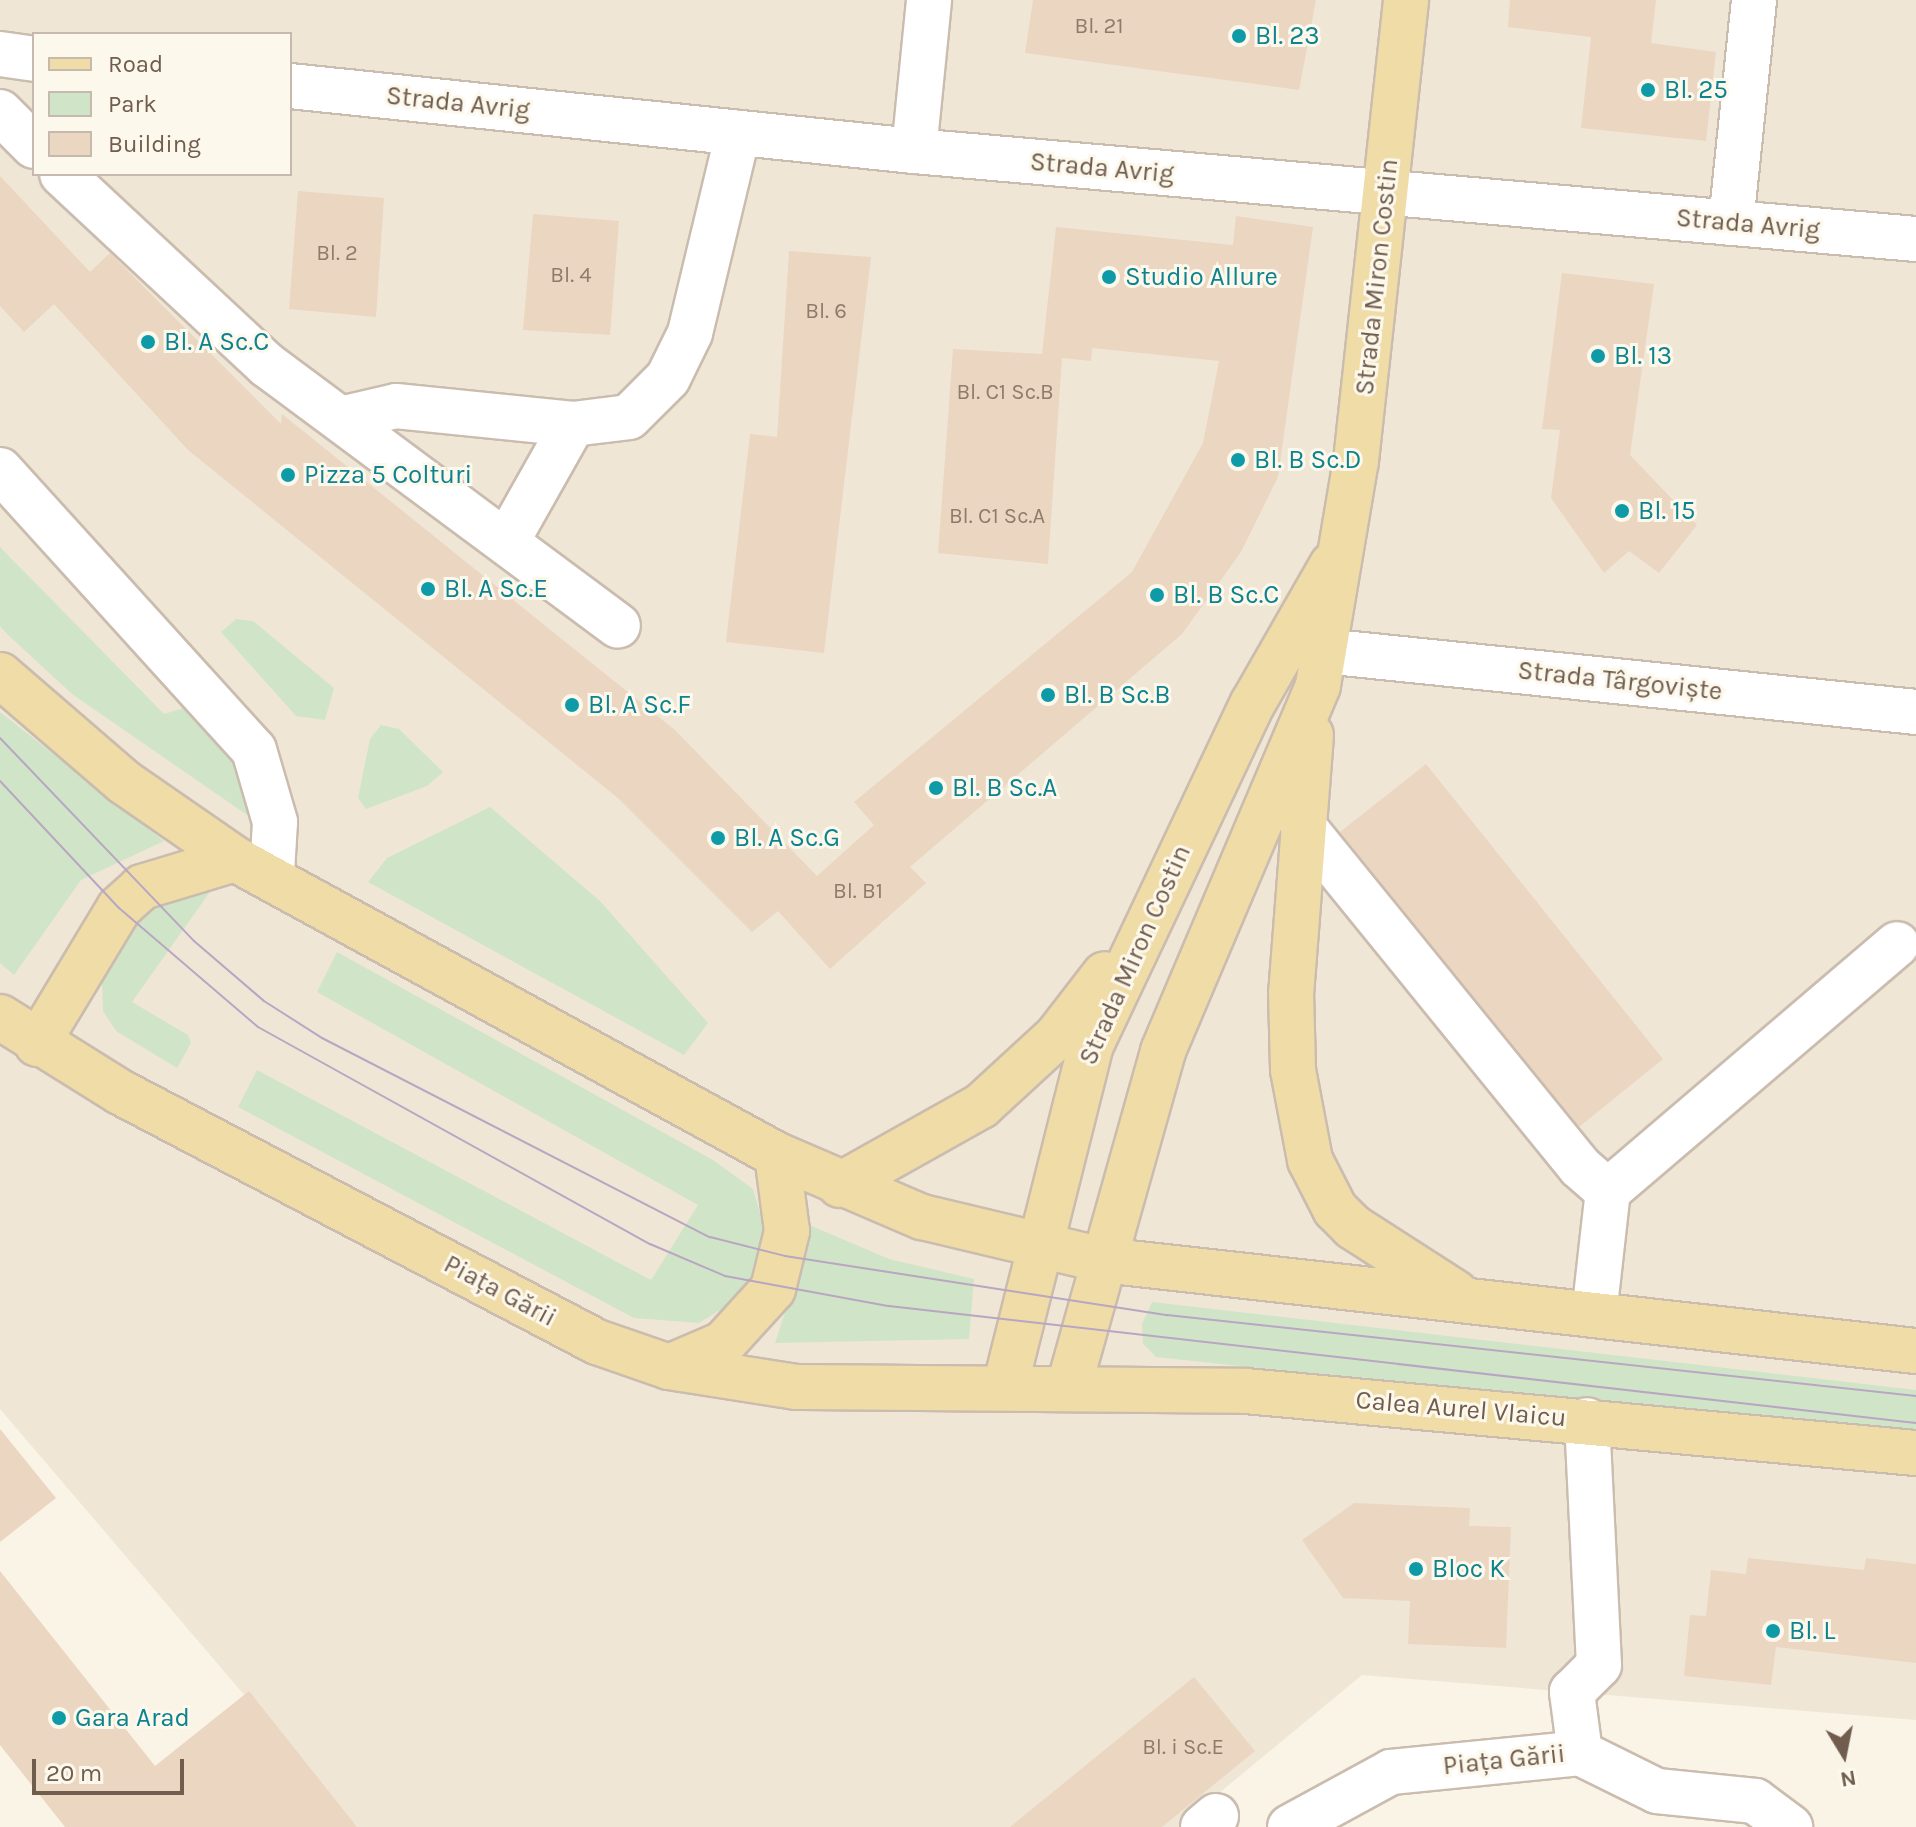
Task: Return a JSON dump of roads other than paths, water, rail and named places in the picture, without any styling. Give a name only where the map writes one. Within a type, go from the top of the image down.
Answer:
[{"type":"main road","name":"Strada Miron Costin","points":[[1069,1386],[1163,1051],[1321,668],[1340,553],[1386,194],[1406,0]]},
{"type":"main road","name":"Strada Miron Costin","points":[[1005,1387],[1091,1045],[1145,921],[1297,615],[1340,553]]},
{"type":"main road","points":[[1321,668],[1303,826],[1293,1070],[1319,1185],[1353,1227],[1472,1302]]},
{"type":"main road","points":[[0,675],[124,782],[254,866],[777,1155],[840,1185],[986,1237],[1103,1260],[1916,1351]]},
{"type":"main road","points":[[37,1044],[119,908],[142,887],[254,866]]},
{"type":"main road","points":[[840,1185],[913,1149],[1011,1080],[1057,1036],[1145,921]]},
{"type":"main road","name":"Piața Gării","points":[[0,1017],[37,1044],[597,1342],[669,1367],[796,1387],[1005,1387]]},
{"type":"main road","points":[[669,1367],[735,1335],[773,1289],[787,1231],[777,1155]]},
{"type":"main road","name":"Calea Aurel Vlaicu","points":[[1005,1387],[1246,1391],[1587,1420],[1916,1453]]},
{"type":"street","points":[[914,151],[929,0]]},
{"type":"street","points":[[1731,223],[1754,0]]},
{"type":"street","points":[[0,54],[32,59]]},
{"type":"street","name":"Strada Avrig","points":[[292,86],[914,151],[1916,239]]},
{"type":"street","points":[[0,112],[32,144]]},
{"type":"street","points":[[345,418],[366,410],[427,406],[573,424],[629,417],[668,378],[690,333],[738,133]]},
{"type":"street","points":[[64,176],[205,312],[618,626]]},
{"type":"street","points":[[507,541],[573,424]]},
{"type":"street","points":[[0,470],[254,750],[275,822],[254,866]]},
{"type":"street","name":"Strada Târgoviște","points":[[1321,668],[1916,712]]},
{"type":"street","points":[[1303,826],[1580,1167],[1608,1191]]},
{"type":"street","points":[[1594,1315],[1608,1191],[1897,944]]},
{"type":"street","name":"Piața Gării","points":[[1290,1827],[1391,1772],[1580,1753],[1572,1692],[1599,1665],[1587,1420]]},
{"type":"street","points":[[1580,1753],[1657,1791],[1755,1801],[1790,1827]]},
{"type":"tram line","points":[[0,738],[194,941],[264,1001],[322,1038],[710,1237],[785,1256],[1167,1315],[1916,1396]]},
{"type":"tram line","points":[[0,781],[119,908],[258,1027],[650,1244],[725,1276],[889,1306],[1916,1423]]},
{"type":"place","name":"Bl. 23","points":[[1239,36]]},
{"type":"place","name":"Bl. 25","points":[[1648,90]]},
{"type":"place","name":"Studio Allure","points":[[1109,277]]},
{"type":"place","name":"Bl. A Sc.C","points":[[148,342]]},
{"type":"place","name":"Bl. 13","points":[[1598,356]]},
{"type":"place","name":"Bl. B Sc.D","points":[[1238,460]]},
{"type":"place","name":"Pizza 5 Colturi","points":[[288,475]]},
{"type":"place","name":"Bl. 15","points":[[1622,511]]},
{"type":"place","name":"Bl. A Sc.E","points":[[428,589]]},
{"type":"place","name":"Bl. B Sc.C","points":[[1157,595]]},
{"type":"place","name":"Bl. B Sc.B","points":[[1048,695]]},
{"type":"place","name":"Bl. A Sc.F","points":[[572,705]]},
{"type":"place","name":"Bl. B Sc.A","points":[[936,788]]},
{"type":"place","name":"Bl. A Sc.G","points":[[718,838]]},
{"type":"place","name":"Bloc K","points":[[1416,1569]]},
{"type":"place","name":"Bl. L","points":[[1773,1631]]},
{"type":"place","name":"Gara Arad","points":[[59,1718]]}]
